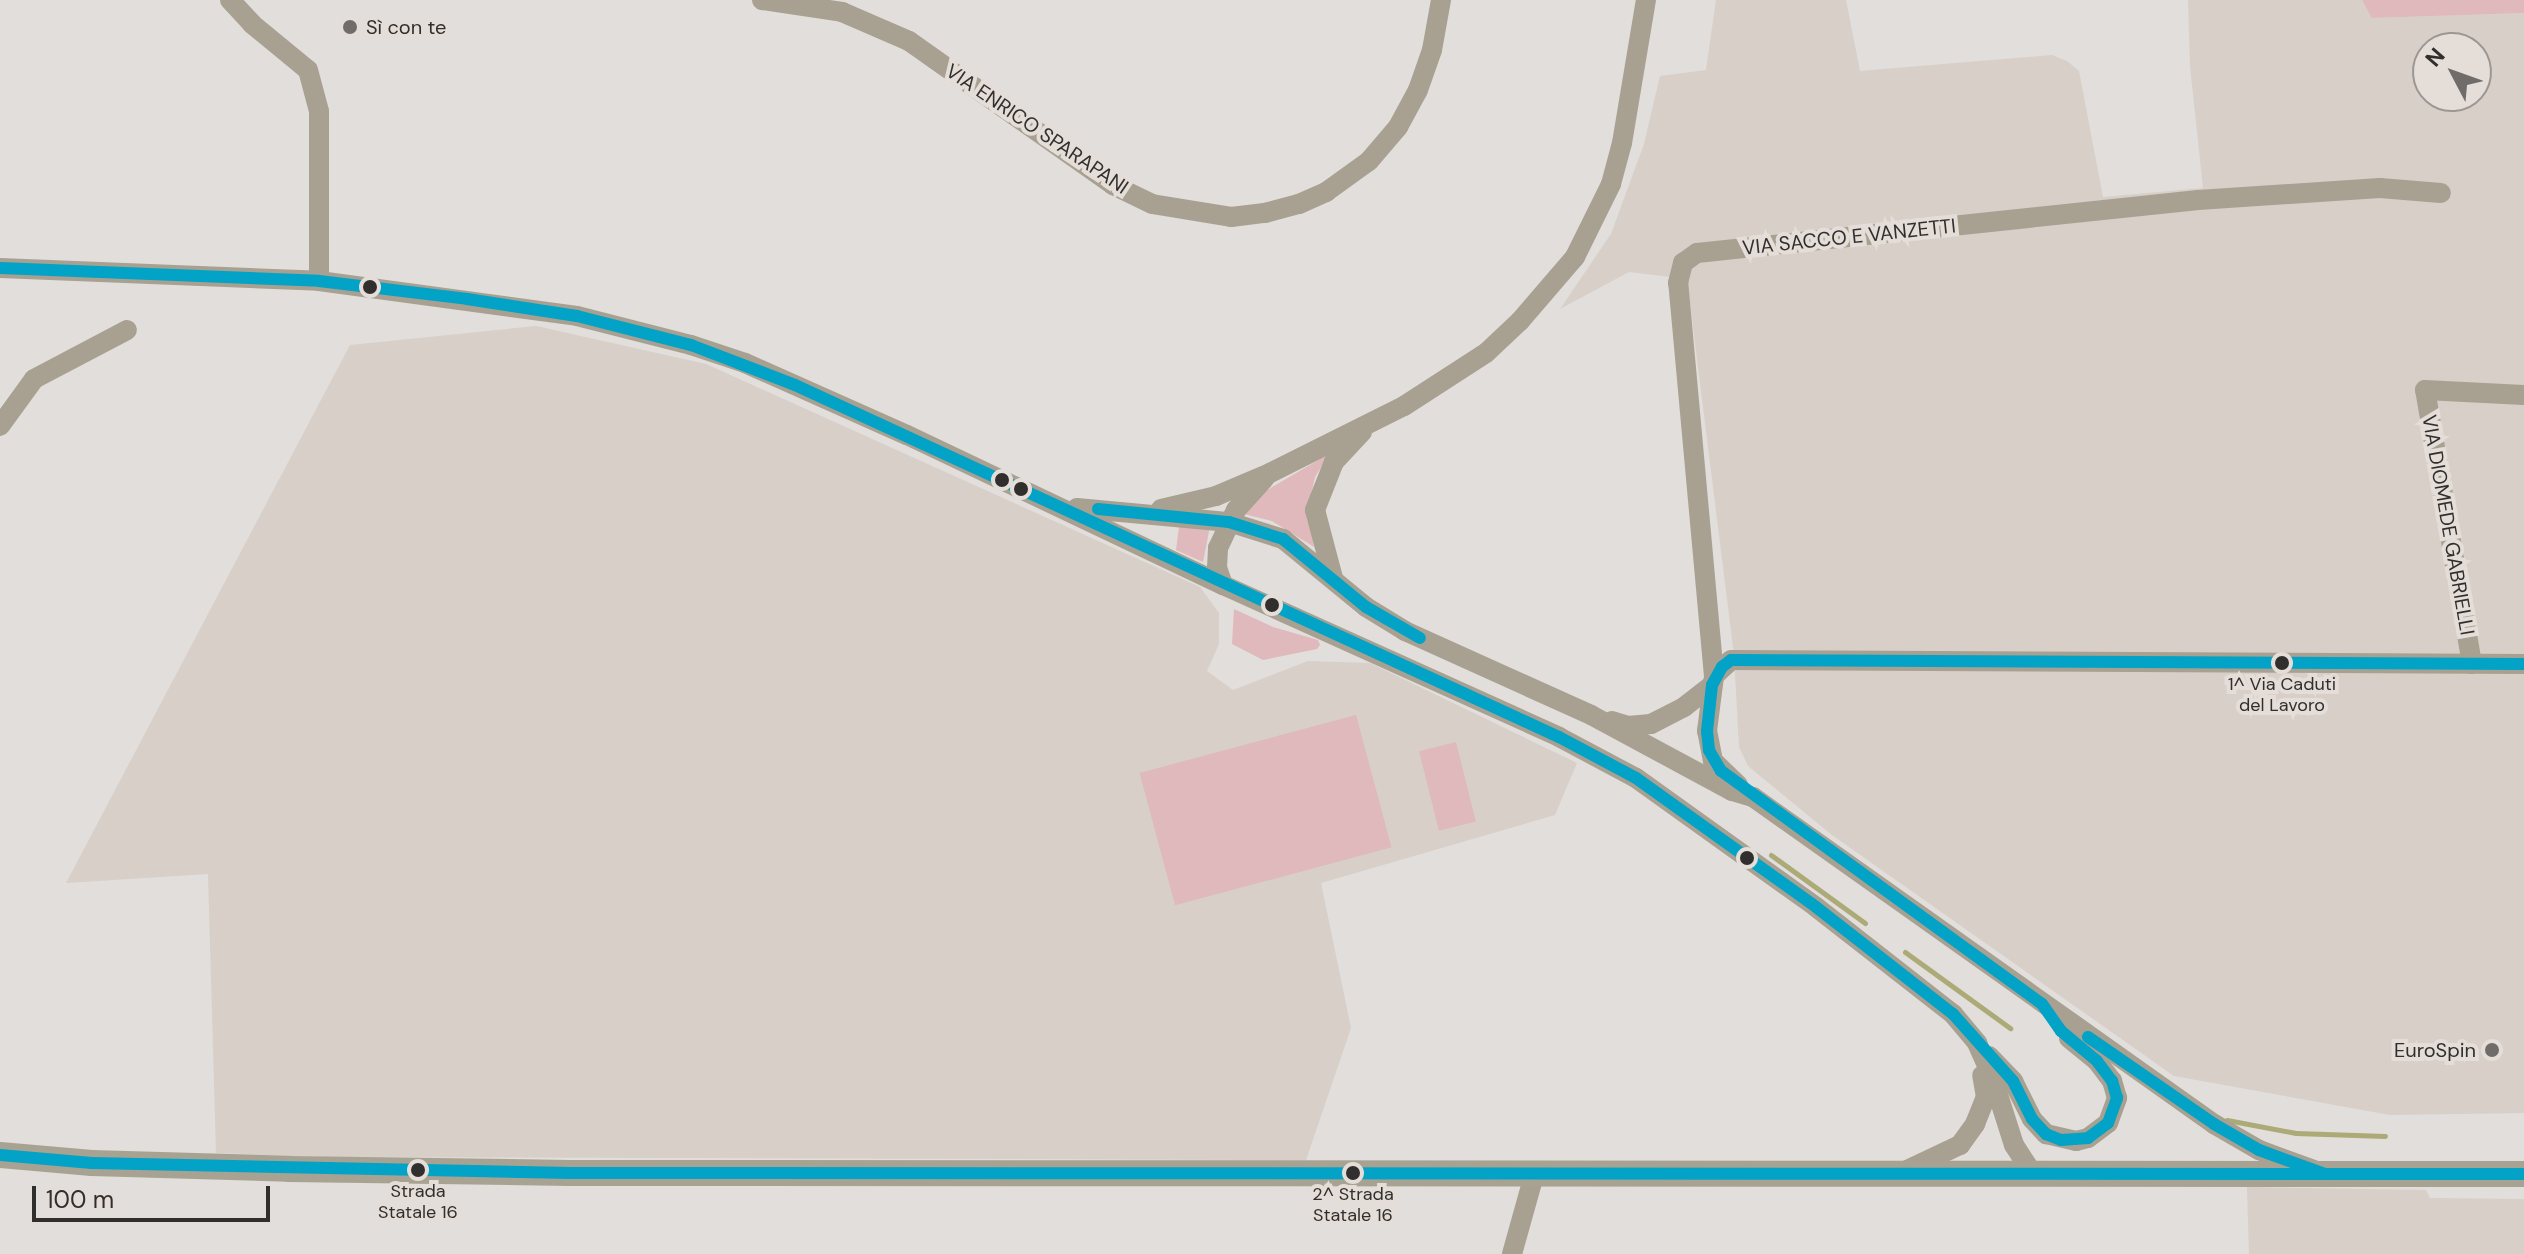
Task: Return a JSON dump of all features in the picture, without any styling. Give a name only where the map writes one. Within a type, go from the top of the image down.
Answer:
[{"type":"main road","points":[[0,1155],[92,1163],[243,1168],[570,1173],[2524,1174]]},
{"type":"street","points":[[230,0],[252,24],[308,70],[319,111],[319,281]]},
{"type":"street","name":"VIA ENRICO SPARAPANI","points":[[762,0],[842,12],[909,41],[1113,185],[1152,204],[1231,217],[1265,213],[1299,204],[1337,185],[1369,161],[1398,127],[1418,90],[1432,50],[1441,0]]},
{"type":"street","points":[[1146,512],[1216,496],[1270,473],[1404,406],[1486,353],[1520,321],[1575,257],[1596,219],[1615,170],[1646,0]]},
{"type":"street","name":"VIA SACCO E VANZETTI","points":[[1753,797],[1721,771],[1709,750],[1707,731],[1713,681],[1678,283],[1683,263],[1697,253],[2198,200],[2380,188],[2441,193]]},
{"type":"street","points":[[0,268],[319,281],[577,316],[691,345],[795,385],[1065,507],[1223,585],[1559,737],[1636,778],[1705,824],[1953,1014],[2013,1081],[2032,1119],[2046,1134],[2076,1141],[2088,1138],[2101,1130],[2114,1113],[2117,1098],[2112,1081],[2097,1061],[2061,1031],[2042,1004]]},
{"type":"street","points":[[0,426],[34,379],[127,330]]},
{"type":"street","name":"VIA DIOMEDE GABRIELLI","points":[[2472,664],[2425,390],[2524,395]]},
{"type":"street","points":[[1333,578],[1315,510],[1334,462],[1371,422]]},
{"type":"street","points":[[1223,585],[1216,559],[1229,522],[1270,473]]},
{"type":"street","points":[[1065,507],[1229,522],[1283,539],[1366,607],[1405,631],[1591,715],[1732,791],[1753,797],[2214,1124],[2259,1150],[2325,1174]]},
{"type":"street","points":[[1591,715],[1628,726],[1651,724],[1684,707],[1731,660],[2524,664]]},
{"type":"street","points":[[1897,1173],[1960,1145],[1975,1124],[1986,1097],[1977,1043]]},
{"type":"street","points":[[1977,1043],[1992,1076],[2014,1145],[2033,1174]]},
{"type":"street","points":[[1512,1254],[1534,1175]]},
{"type":"shaded area","points":[[1716,0],[1846,0],[1860,71],[2052,55],[2067,61],[2079,71],[2103,197],[2203,188],[2190,66],[2188,0],[2362,0],[2373,18],[2524,13],[2524,1113],[2390,1115],[2174,1076],[1832,835],[1748,766],[1739,747],[1734,655],[1687,279],[1629,272],[1560,309],[1611,234],[1644,144],[1660,76],[1706,70]]},
{"type":"shaded area","points":[[2362,0],[2524,0],[2524,13],[2372,18]]},
{"type":"shaded area","points":[[536,326],[706,364],[1200,587],[1219,613],[1219,644],[1207,671],[1233,690],[1308,661],[1370,663],[1577,763],[1555,815],[1321,883],[1351,1028],[1306,1160],[323,1157],[216,1153],[208,874],[66,883],[350,345]]},
{"type":"shaded area","points":[[1329,454],[1315,477],[1308,507],[1314,547],[1272,521],[1244,514],[1262,493]]},
{"type":"shaded area","points":[[1210,526],[1203,562],[1176,550],[1179,527]]},
{"type":"shaded area","points":[[1234,609],[1273,627],[1318,640],[1320,645],[1317,649],[1263,660],[1232,644]]},
{"type":"shaded area","points":[[1356,715],[1391,847],[1175,905],[1140,773]]},
{"type":"shaded area","points":[[1456,742],[1476,822],[1439,831],[1419,751]]},
{"type":"shaded area","points":[[2247,1187],[2426,1190],[2430,1198],[2524,1199],[2524,1254],[2249,1254]]},
{"type":"waterway","points":[[1771,855],[1865,923]]},
{"type":"waterway","points":[[1905,952],[2010,1028]]},
{"type":"waterway","points":[[2227,1120],[2296,1133],[2385,1136]]},
{"type":"transit line","points":[[0,268],[319,281],[467,299],[577,316],[691,345],[795,385],[1559,737],[1636,778],[1816,907],[1953,1014],[2013,1081],[2032,1119],[2046,1134],[2061,1140],[2088,1138],[2108,1123],[2117,1098],[2112,1081],[2097,1061],[2061,1031],[2042,1004],[1721,771],[1709,750],[1707,731],[1712,685],[1722,667],[1731,660],[2524,664]]},
{"type":"transit line","points":[[1098,509],[1229,522],[1283,539],[1366,607],[1420,638]]},
{"type":"transit line","points":[[2088,1037],[2214,1124],[2259,1150],[2325,1174]]},
{"type":"transit line","points":[[0,1155],[92,1163],[570,1173],[2524,1174]]},
{"type":"place","name":"Sì con te","points":[[350,27]]},
{"type":"place","name":"1^ Via Caduti del Lavoro","points":[[2282,663]]},
{"type":"place","name":"EuroSpin","points":[[2492,1050]]},
{"type":"place","name":"Strada Statale 16","points":[[418,1170]]},
{"type":"place","name":"2^ Strada Statale 16","points":[[1353,1173]]}]
